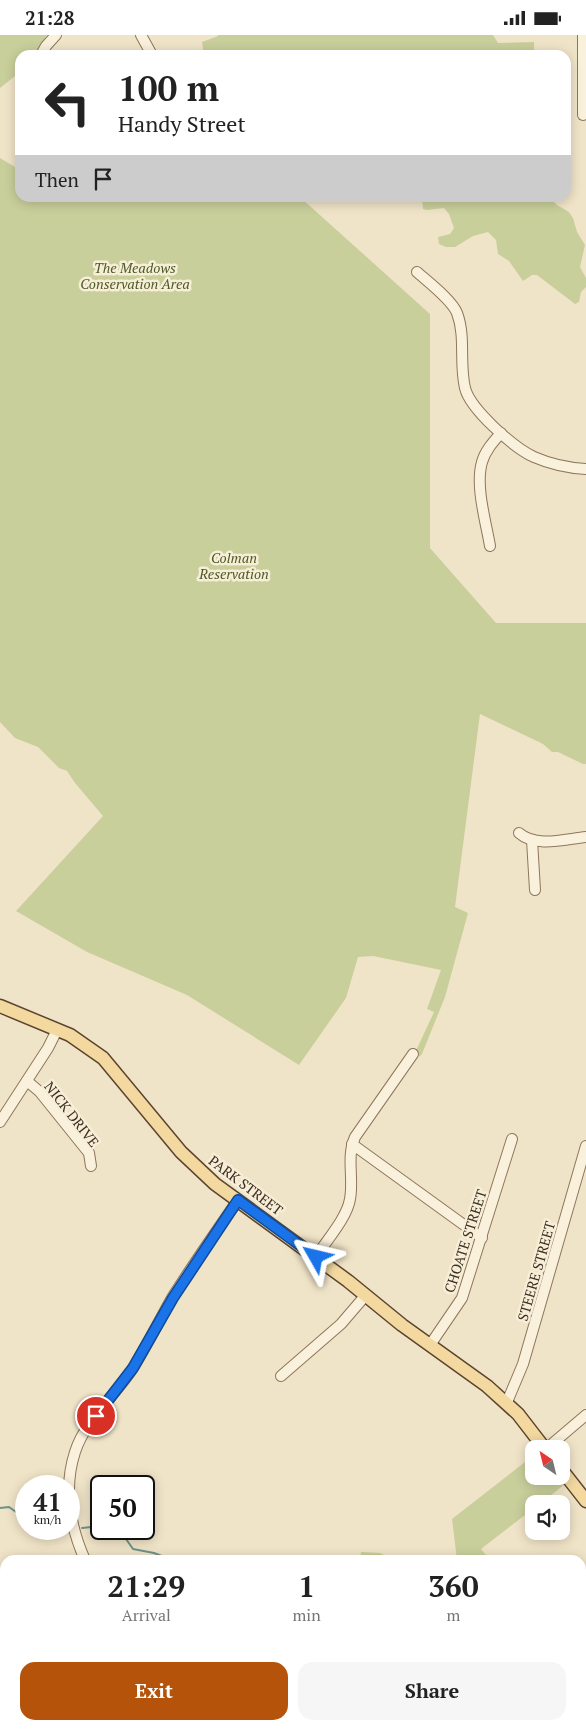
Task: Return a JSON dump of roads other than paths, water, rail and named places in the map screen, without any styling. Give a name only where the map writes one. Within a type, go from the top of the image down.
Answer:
[{"type":"main road","name":"PARK STREET","points":[[0,1006],[70,1035],[103,1059],[181,1152],[215,1184],[316,1257],[506,1402],[539,1440]]},
{"type":"main road","points":[[570,1481],[586,1501]]},
{"type":"street","points":[[44,50],[56,35]]},
{"type":"street","points":[[141,35],[149,50]]},
{"type":"street","points":[[583,35],[583,115]]},
{"type":"street","points":[[417,272],[438,290],[456,311],[463,339],[462,368],[466,390],[472,404],[501,433],[519,448],[534,457],[572,468],[586,469]]},
{"type":"street","points":[[490,546],[479,475],[482,461],[501,433]]},
{"type":"street","points":[[519,833],[532,841],[586,837]]},
{"type":"street","points":[[532,841],[535,890]]},
{"type":"street","points":[[0,1122],[57,1030]]},
{"type":"street","points":[[316,1257],[348,1205],[351,1191],[350,1152],[359,1129],[414,1054]]},
{"type":"street","name":"NICK DRIVE","points":[[27,1081],[40,1092],[89,1153],[91,1166]]},
{"type":"street","name":"CHOATE STREET","points":[[430,1345],[462,1298],[512,1139]]},
{"type":"street","points":[[352,1144],[482,1238]]},
{"type":"street","name":"STEERE STREET","points":[[506,1402],[523,1364],[586,1146]]},
{"type":"street","points":[[83,1555],[72,1521],[69,1496],[70,1476],[80,1440],[133,1368],[173,1298],[238,1200]]},
{"type":"street","points":[[281,1376],[341,1324],[365,1296]]},
{"type":"street","points":[[557,1440],[586,1415]]},
{"type":"waterway","points":[[0,1508],[9,1507],[15,1511]]},
{"type":"waterway","points":[[82,1528],[90,1527]]},
{"type":"waterway","points":[[127,1540],[133,1549],[159,1555]]},
{"type":"park label","name":"The Meadows Conservation Area","points":[[135,275]]},
{"type":"park label","name":"Colman Reservation","points":[[234,565]]}]
